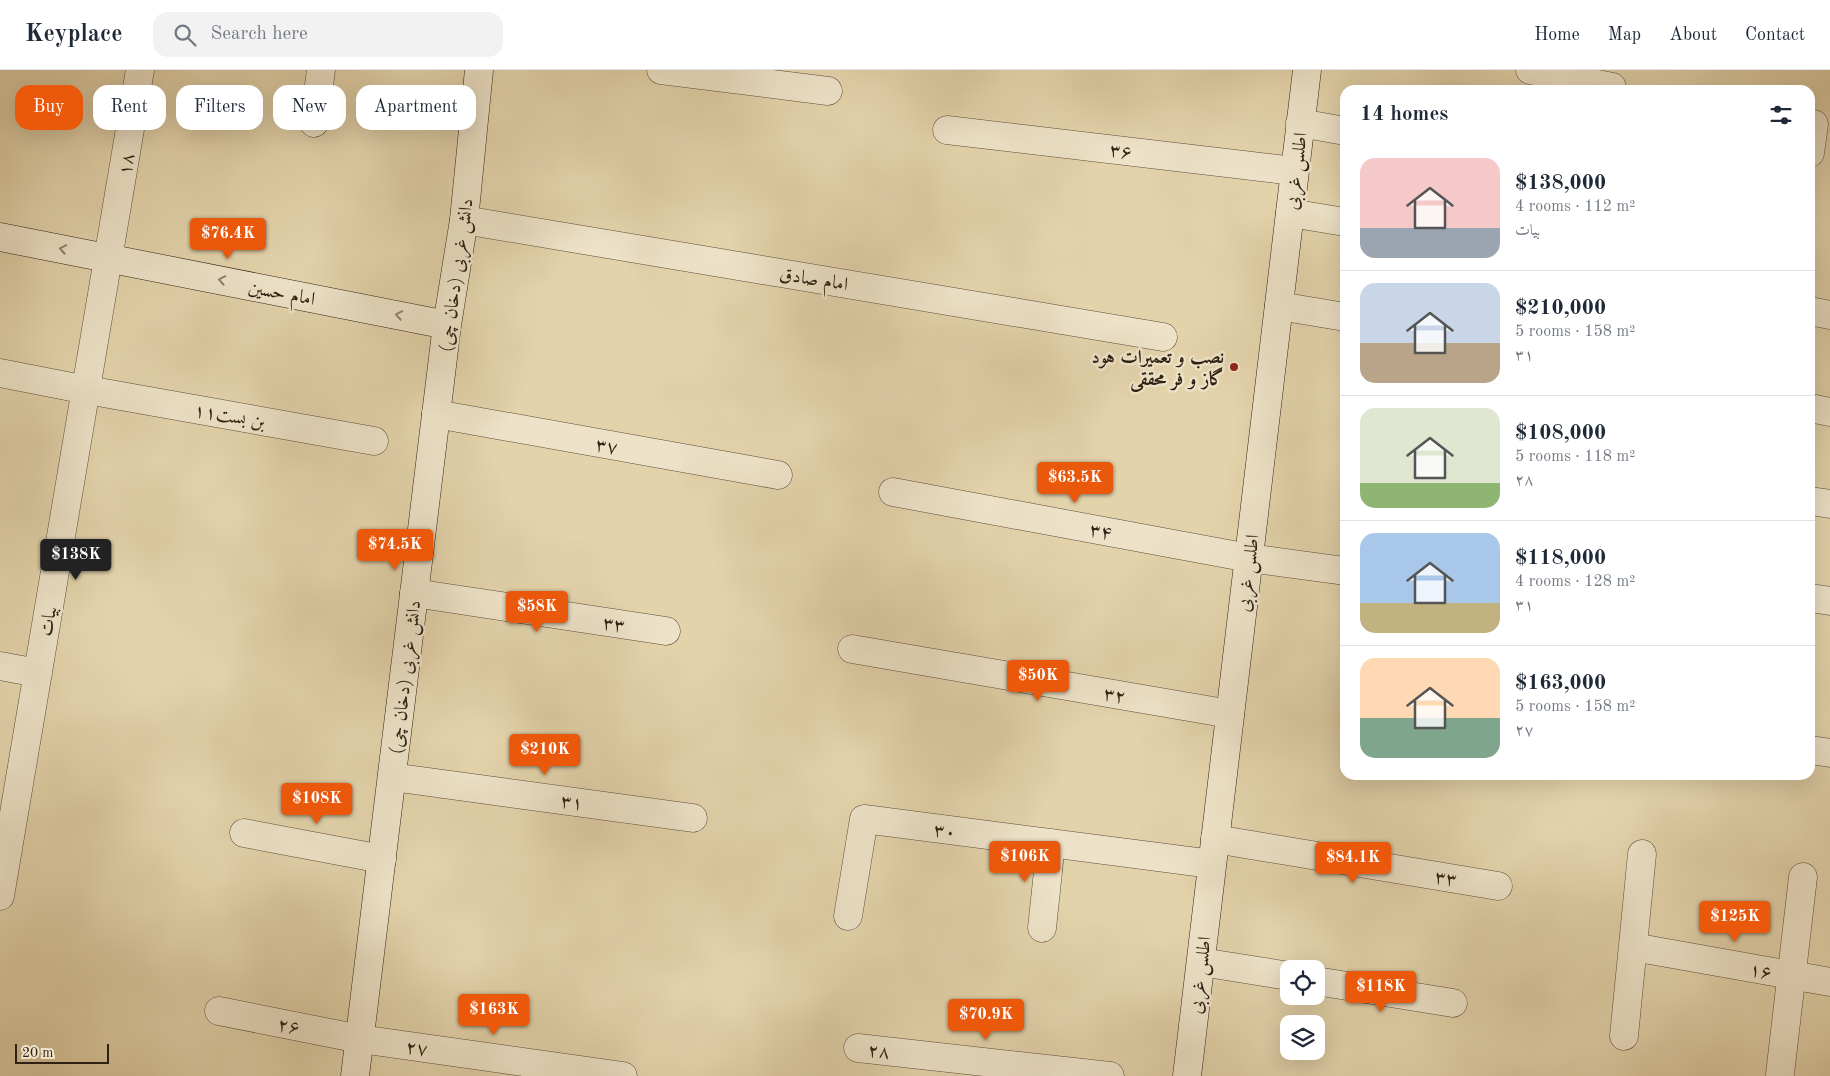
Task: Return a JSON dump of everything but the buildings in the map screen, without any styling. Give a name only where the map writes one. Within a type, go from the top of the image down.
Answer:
[{"type":"street","name":"۱۸","points":[[110,258],[140,70]]},
{"type":"street","points":[[318,85],[320,70]]},
{"type":"street","name":"دانش غربی (دخان چی)","points":[[355,1076],[447,324],[464,220],[479,70]]},
{"type":"street","points":[[661,70],[828,91]]},
{"type":"street","name":"اطلس غربی","points":[[1187,1076],[1306,70]]},
{"type":"street","points":[[1530,70],[1602,85]]},
{"type":"street","points":[[1300,123],[1340,130]]},
{"type":"street","name":"۳۶","points":[[947,130],[1294,171]]},
{"type":"street","points":[[1290,213],[1340,221]]},
{"type":"street","name":"امام صادق","points":[[464,220],[1164,337]]},
{"type":"street","name":"امام حسین","points":[[0,237],[447,324]]},
{"type":"street","name":"بیات","points":[[0,896],[110,258]]},
{"type":"street","points":[[1279,306],[1340,317]]},
{"type":"street","points":[[1815,312],[1830,314]]},
{"type":"street","name":"بن بست۱۱","points":[[0,373],[374,441]]},
{"type":"street","points":[[1815,409],[1830,412]]},
{"type":"street","name":"۳۷","points":[[436,414],[778,475]]},
{"type":"street","name":"۳۴","points":[[893,492],[1249,558],[1340,570]]},
{"type":"street","points":[[1815,502],[1830,504]]},
{"type":"street","name":"۳۳","points":[[414,593],[666,631]]},
{"type":"street","points":[[1815,599],[1830,601]]},
{"type":"street","name":"۳۲","points":[[852,649],[1230,714]]},
{"type":"street","points":[[0,666],[38,673]]},
{"type":"street","points":[[1815,751],[1830,753]]},
{"type":"street","name":"۳۱","points":[[392,777],[693,818]]},
{"type":"street","name":"۳۰","points":[[848,916],[864,819],[1051,843],[1214,851]]},
{"type":"street","points":[[244,833],[382,859]]},
{"type":"street","points":[[1042,928],[1051,843]]},
{"type":"street","name":"۳۳","points":[[1214,851],[1498,886]]},
{"type":"street","points":[[1624,1036],[1642,854]]},
{"type":"street","points":[[1780,1074],[1803,877]]},
{"type":"street","name":"۱۶","points":[[1633,947],[1830,982]]},
{"type":"street","points":[[1201,962],[1280,975]]},
{"type":"street","points":[[1325,982],[1453,1003]]},
{"type":"street","name":"۲۶","points":[[219,1011],[360,1039]]},
{"type":"street","name":"۲۷","points":[[360,1039],[623,1076]]},
{"type":"street","name":"۲۸","points":[[858,1048],[1110,1076]]},
{"type":"place","name":"نصب و تعمیرات هود گاز و فر محققی","points":[[1234,367]]}]
